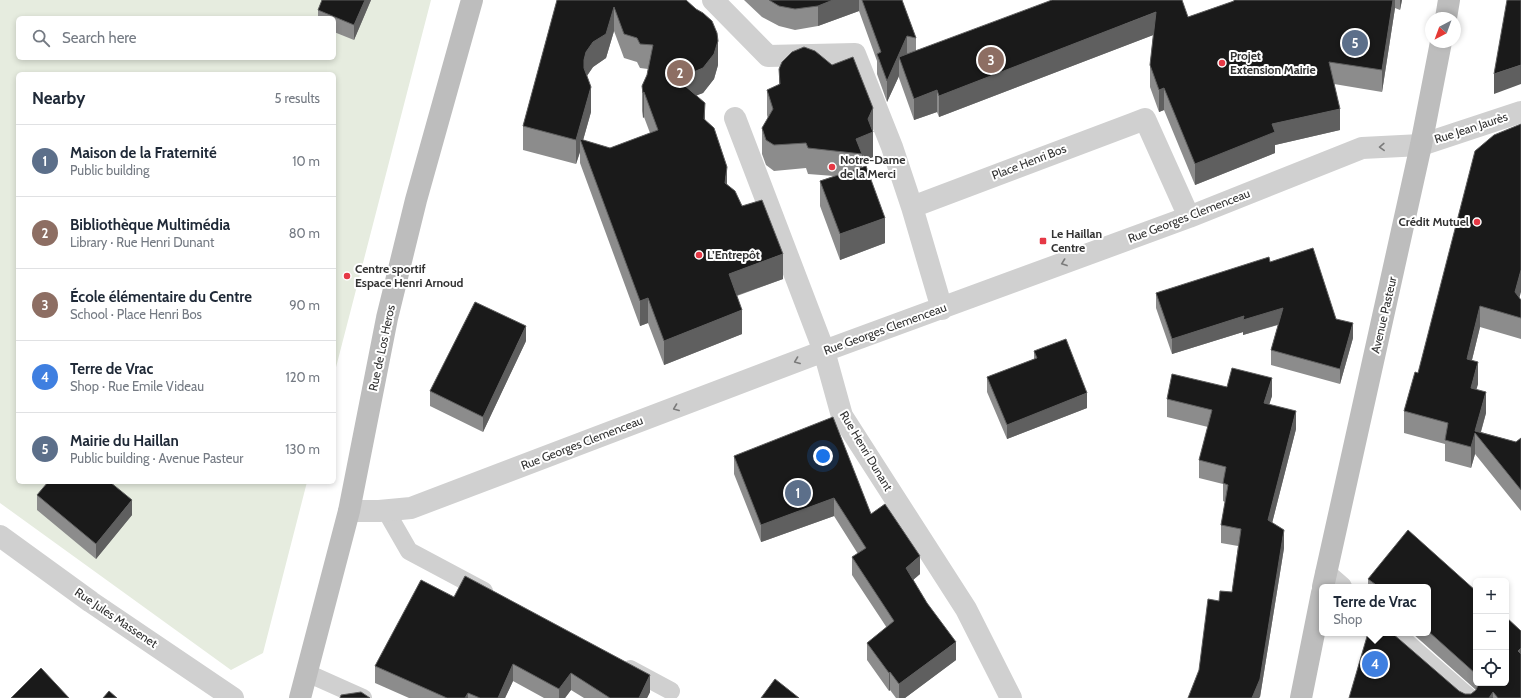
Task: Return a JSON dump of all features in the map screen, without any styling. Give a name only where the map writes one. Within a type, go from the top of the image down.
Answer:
[{"type":"street","name":"Rue de Los Heros","points":[[300,698],[349,511],[387,318],[416,200],[472,0]]},
{"type":"street","points":[[713,0],[768,56],[855,54],[892,147],[912,207],[942,309]]},
{"type":"street","points":[[1447,12],[1449,0]]},
{"type":"street","name":"Avenue Pasteur","points":[[1328,584],[1421,145],[1440,48]]},
{"type":"street","name":"Rue Jean Jaurès","points":[[1421,145],[1521,112]]},
{"type":"street","name":"Rue Henri Dunant","points":[[735,118],[824,351],[842,416],[966,609],[1011,698]]},
{"type":"street","name":"Place Henri Bos","points":[[912,207],[1145,119],[1189,217]]},
{"type":"street","name":"Rue Georges Clemenceau","points":[[349,511],[386,511],[411,508],[824,351],[942,309],[1189,217],[1362,148],[1421,145]]},
{"type":"street","name":"Rue Jules Massenet","points":[[0,536],[91,602],[234,698]]},
{"type":"street","name":"Avenue Pasteur","points":[[1301,698],[1319,623]]},
{"type":"street","points":[[1396,636],[1467,698]]},
{"type":"lane","points":[[386,511],[409,551],[499,599]]},
{"type":"lane","points":[[616,662],[671,691]]},
{"type":"lane","points":[[307,673],[363,698]]},
{"type":"shaded area","name":"Centre sportif Espace Henri Arnoud","points":[[0,0],[431,0],[336,367],[336,72],[16,72],[16,484],[306,484],[263,653],[231,670],[0,503]]},
{"type":"building","points":[[322,0],[365,0],[354,25],[336,18],[336,16],[318,10]]},
{"type":"building","points":[[557,0],[686,0],[712,21],[717,33],[718,41],[714,54],[703,68],[677,79],[705,103],[704,119],[714,128],[727,167],[725,183],[735,191],[742,206],[762,200],[783,254],[729,274],[742,310],[664,341],[648,298],[640,301],[580,139],[610,148],[658,130],[644,92],[643,93],[642,86],[647,75],[653,45],[640,44],[637,38],[624,34],[614,7],[606,34],[593,42],[586,52],[584,68],[591,87],[576,140],[523,126]]},
{"type":"building","points":[[769,0],[833,0],[818,6],[795,9],[779,6]]},
{"type":"building","points":[[862,0],[902,0],[916,38],[907,36],[887,81],[877,54],[881,52]]},
{"type":"building","points":[[1052,0],[1182,0],[1188,17],[1234,0],[1393,0],[1382,70],[1329,62],[1340,109],[1272,124],[1275,132],[1195,164],[1164,88],[1159,90],[1150,65],[1156,12],[939,96],[937,90],[914,99],[899,57]]},
{"type":"building","points":[[1507,0],[1521,0],[1521,65],[1494,74]]},
{"type":"building","points":[[804,47],[815,51],[832,65],[853,57],[873,108],[868,119],[873,132],[856,139],[862,154],[808,148],[806,143],[774,145],[766,140],[762,128],[773,109],[767,90],[780,84],[779,69],[782,62],[792,52]]},
{"type":"building","points":[[1521,124],[1521,270],[1515,292],[1521,300],[1521,318],[1480,306],[1467,359],[1478,362],[1471,388],[1486,392],[1475,431],[1516,442],[1521,438],[1521,490],[1475,433],[1471,447],[1445,440],[1448,423],[1404,411],[1415,372],[1418,373],[1475,151],[1494,135]]},
{"type":"building","points":[[866,166],[885,218],[840,234],[820,181]]},
{"type":"building","points":[[1313,248],[1336,319],[1353,323],[1340,369],[1271,350],[1283,308],[1243,320],[1244,316],[1172,339],[1156,293],[1269,257],[1270,262]]},
{"type":"building","points":[[475,302],[526,326],[483,417],[430,391]]},
{"type":"building","points":[[1066,339],[1087,393],[1007,425],[987,377],[1037,358],[1034,351]]},
{"type":"building","points":[[1232,368],[1272,378],[1264,403],[1296,411],[1268,520],[1284,530],[1260,679],[1252,698],[1188,698],[1199,670],[1208,599],[1219,601],[1220,591],[1232,592],[1241,529],[1221,525],[1228,485],[1223,483],[1226,467],[1199,460],[1212,410],[1167,399],[1172,374],[1227,387]]},
{"type":"building","points":[[833,417],[871,514],[885,504],[920,556],[906,568],[927,603],[956,642],[899,684],[867,643],[894,621],[852,557],[866,548],[834,498],[761,525],[734,456]]},
{"type":"building","points":[[46,484],[112,484],[132,500],[96,544],[37,495]]},
{"type":"building","points":[[1408,530],[1473,588],[1473,671],[1431,634],[1431,584],[1375,584],[1368,579]]},
{"type":"building","points":[[465,576],[650,675],[639,698],[610,698],[571,673],[559,689],[513,664],[498,698],[480,698],[468,693],[465,698],[447,698],[375,666],[421,580],[454,597]]},
{"type":"building","points":[[1509,620],[1521,631],[1521,648],[1518,651],[1521,654],[1521,698],[1498,698],[1493,692],[1489,698],[1349,698],[1367,636],[1395,636],[1459,691],[1465,694],[1471,694],[1476,690],[1478,686],[1509,686]]},
{"type":"building","points":[[41,668],[69,698],[11,698]]},
{"type":"building","points":[[775,679],[799,698],[761,698]]},
{"type":"building","points":[[109,691],[117,698],[103,698]]},
{"type":"building","points":[[361,692],[370,698],[340,698],[341,695]]},
{"type":"place","name":"Mairie du Haillan","points":[[1355,43]]},
{"type":"place","name":"École élémentaire du Centre","points":[[991,60]]},
{"type":"place","name":"Projet Extension Mairie","points":[[1222,63]]},
{"type":"place","name":"Bibliothèque Multimédia","points":[[680,73]]},
{"type":"place","name":"Notre-Dame de la Merci","points":[[832,167]]},
{"type":"place","name":"Crédit Mutuel","points":[[1477,222]]},
{"type":"place","name":"Le Haillan Centre","points":[[1043,241]]},
{"type":"place","name":"L’Entrepôt","points":[[699,255]]},
{"type":"place","name":"Centre sportif Espace Henri Arnoud","points":[[347,276]]},
{"type":"place","name":"Maison de la Fraternité","points":[[798,493]]},
{"type":"place","name":"Terre de Vrac","points":[[1375,664]]}]
